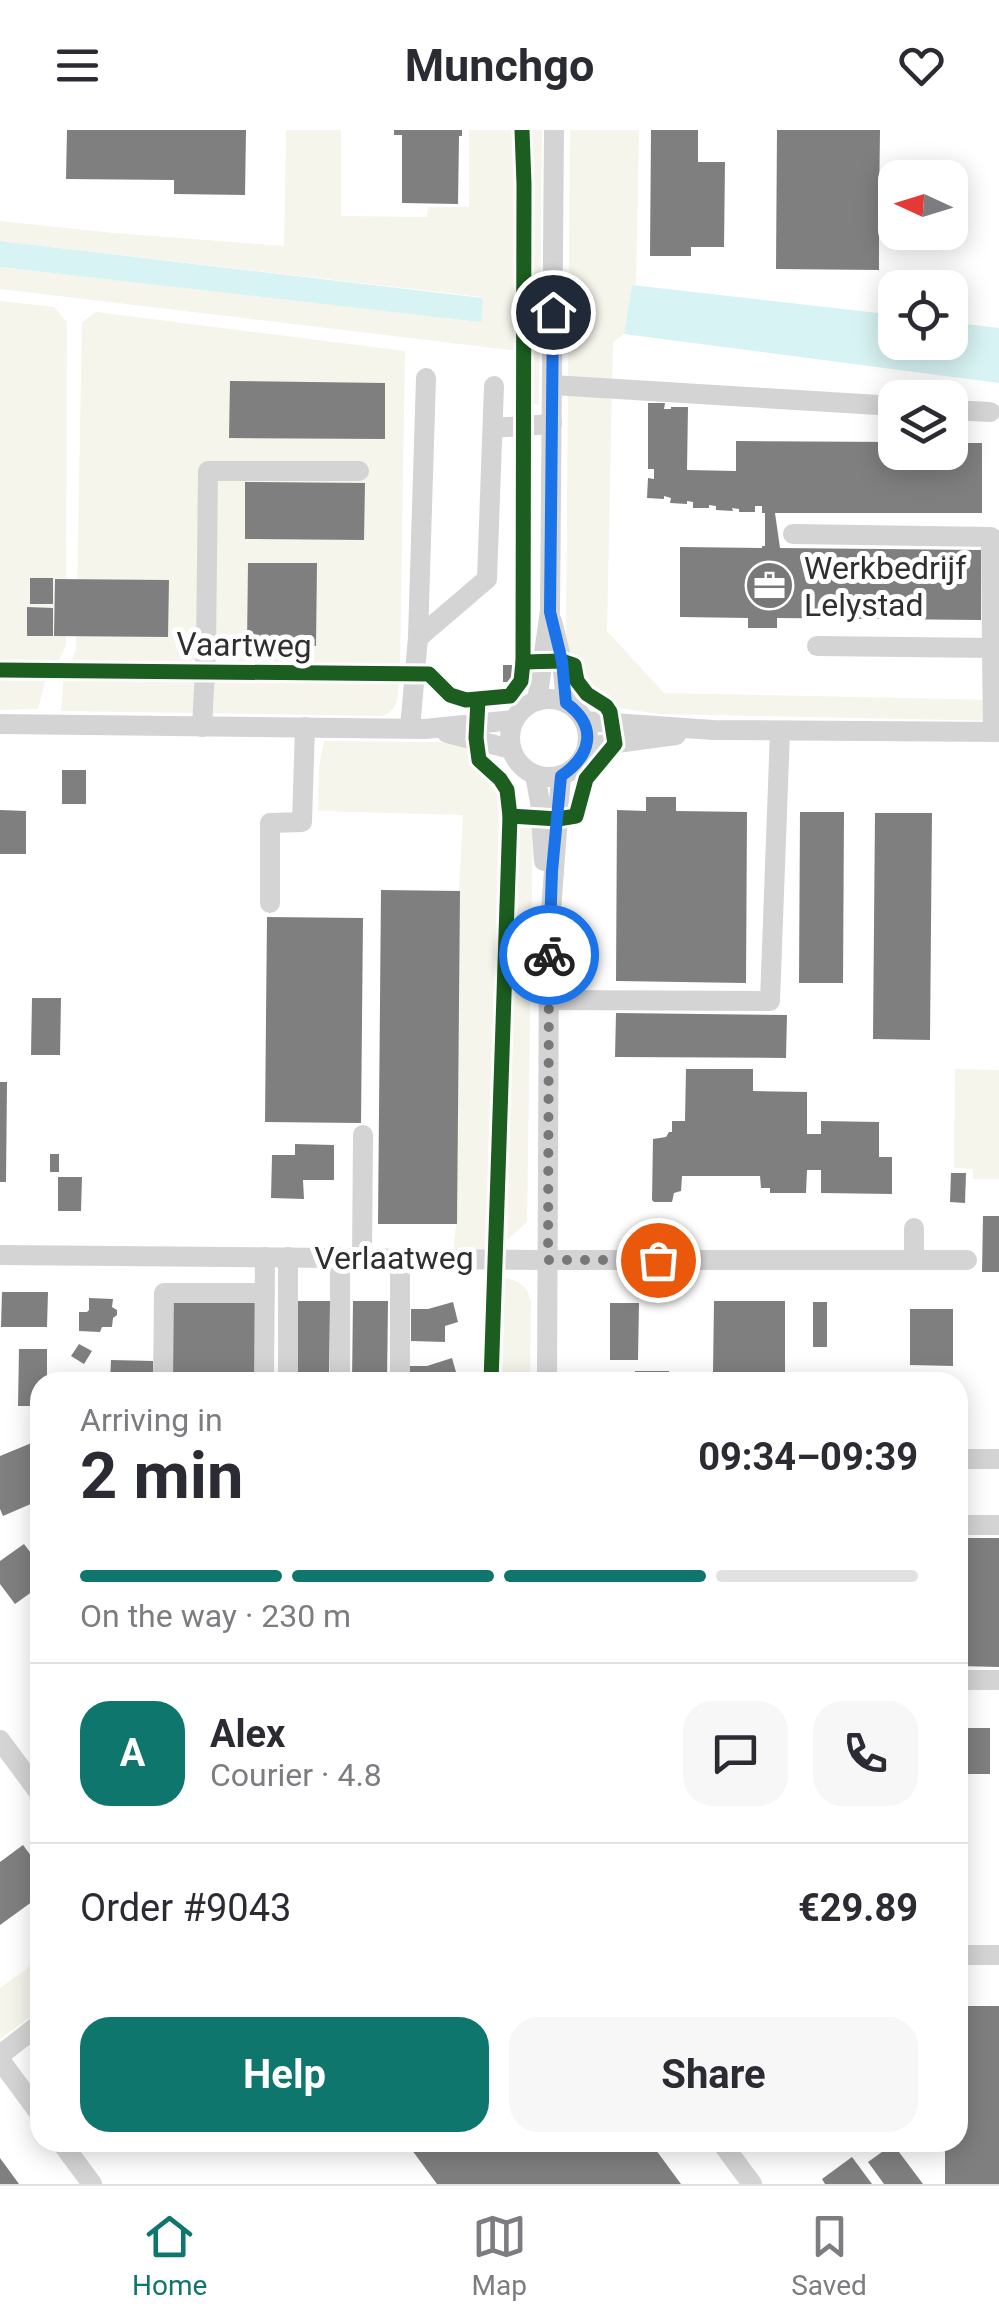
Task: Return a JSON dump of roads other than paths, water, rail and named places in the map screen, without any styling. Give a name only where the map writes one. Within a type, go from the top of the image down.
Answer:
[{"type":"street","points":[[537,701],[550,612],[554,130]]},
{"type":"street","points":[[417,728],[426,378]]},
{"type":"street","points":[[418,638],[487,579],[494,386]]},
{"type":"street","points":[[552,386],[878,405]]},
{"type":"street","points":[[968,411],[990,412]]},
{"type":"street","points":[[493,428],[552,424]]},
{"type":"street","points":[[202,727],[208,471],[360,471]]},
{"type":"street","points":[[584,720],[713,730],[996,732],[991,537],[793,534]]},
{"type":"street","points":[[550,612],[562,661],[566,703]]},
{"type":"street","points":[[817,646],[992,648]]},
{"type":"street","points":[[537,701],[566,703],[584,720],[587,747],[578,765],[561,776],[534,775],[520,765],[511,748],[514,720],[537,701]]},
{"type":"street","points":[[0,724],[417,728],[514,720]]},
{"type":"street","points":[[270,902],[270,822],[302,822],[304,727]]},
{"type":"street","points":[[417,728],[511,748]]},
{"type":"street","points":[[587,747],[713,730]]},
{"type":"street","points":[[548,1000],[770,1000],[780,731]]},
{"type":"street","points":[[534,775],[540,802],[549,938]]},
{"type":"street","points":[[547,1372],[549,938],[561,776]]},
{"type":"street","points":[[362,1135],[362,1258]]},
{"type":"street","points":[[914,1228],[914,1259]]},
{"type":"street","name":"Verlaatweg","points":[[0,1255],[967,1260]]},
{"type":"street","points":[[172,1256],[172,1293]]},
{"type":"street","points":[[264,1372],[265,1257]]},
{"type":"street","points":[[288,1257],[288,1372]]},
{"type":"street","points":[[340,1258],[340,1372]]},
{"type":"street","points":[[400,1258],[400,1372]]},
{"type":"street","points":[[163,1372],[164,1293],[265,1293]]},
{"type":"street","points":[[968,1459],[999,1459]]},
{"type":"street","points":[[968,1524],[999,1525]]},
{"type":"street","points":[[968,1680],[999,1680]]},
{"type":"street","points":[[0,1740],[30,1780]]},
{"type":"street","points":[[968,1955],[999,1956]]},
{"type":"street","points":[[30,2032],[0,2058],[30,2100]]},
{"type":"street","points":[[68,2152],[92,2184]]},
{"type":"street","points":[[728,2152],[752,2184]]},
{"type":"water","points":[[0,241],[483,298],[481,322],[0,267]]},
{"type":"water","points":[[632,285],[878,313],[878,360],[968,360],[968,324],[999,328],[999,383],[624,334]]},
{"type":"place","name":"Werkbedrijf Lelystad","points":[[769,586]]}]
